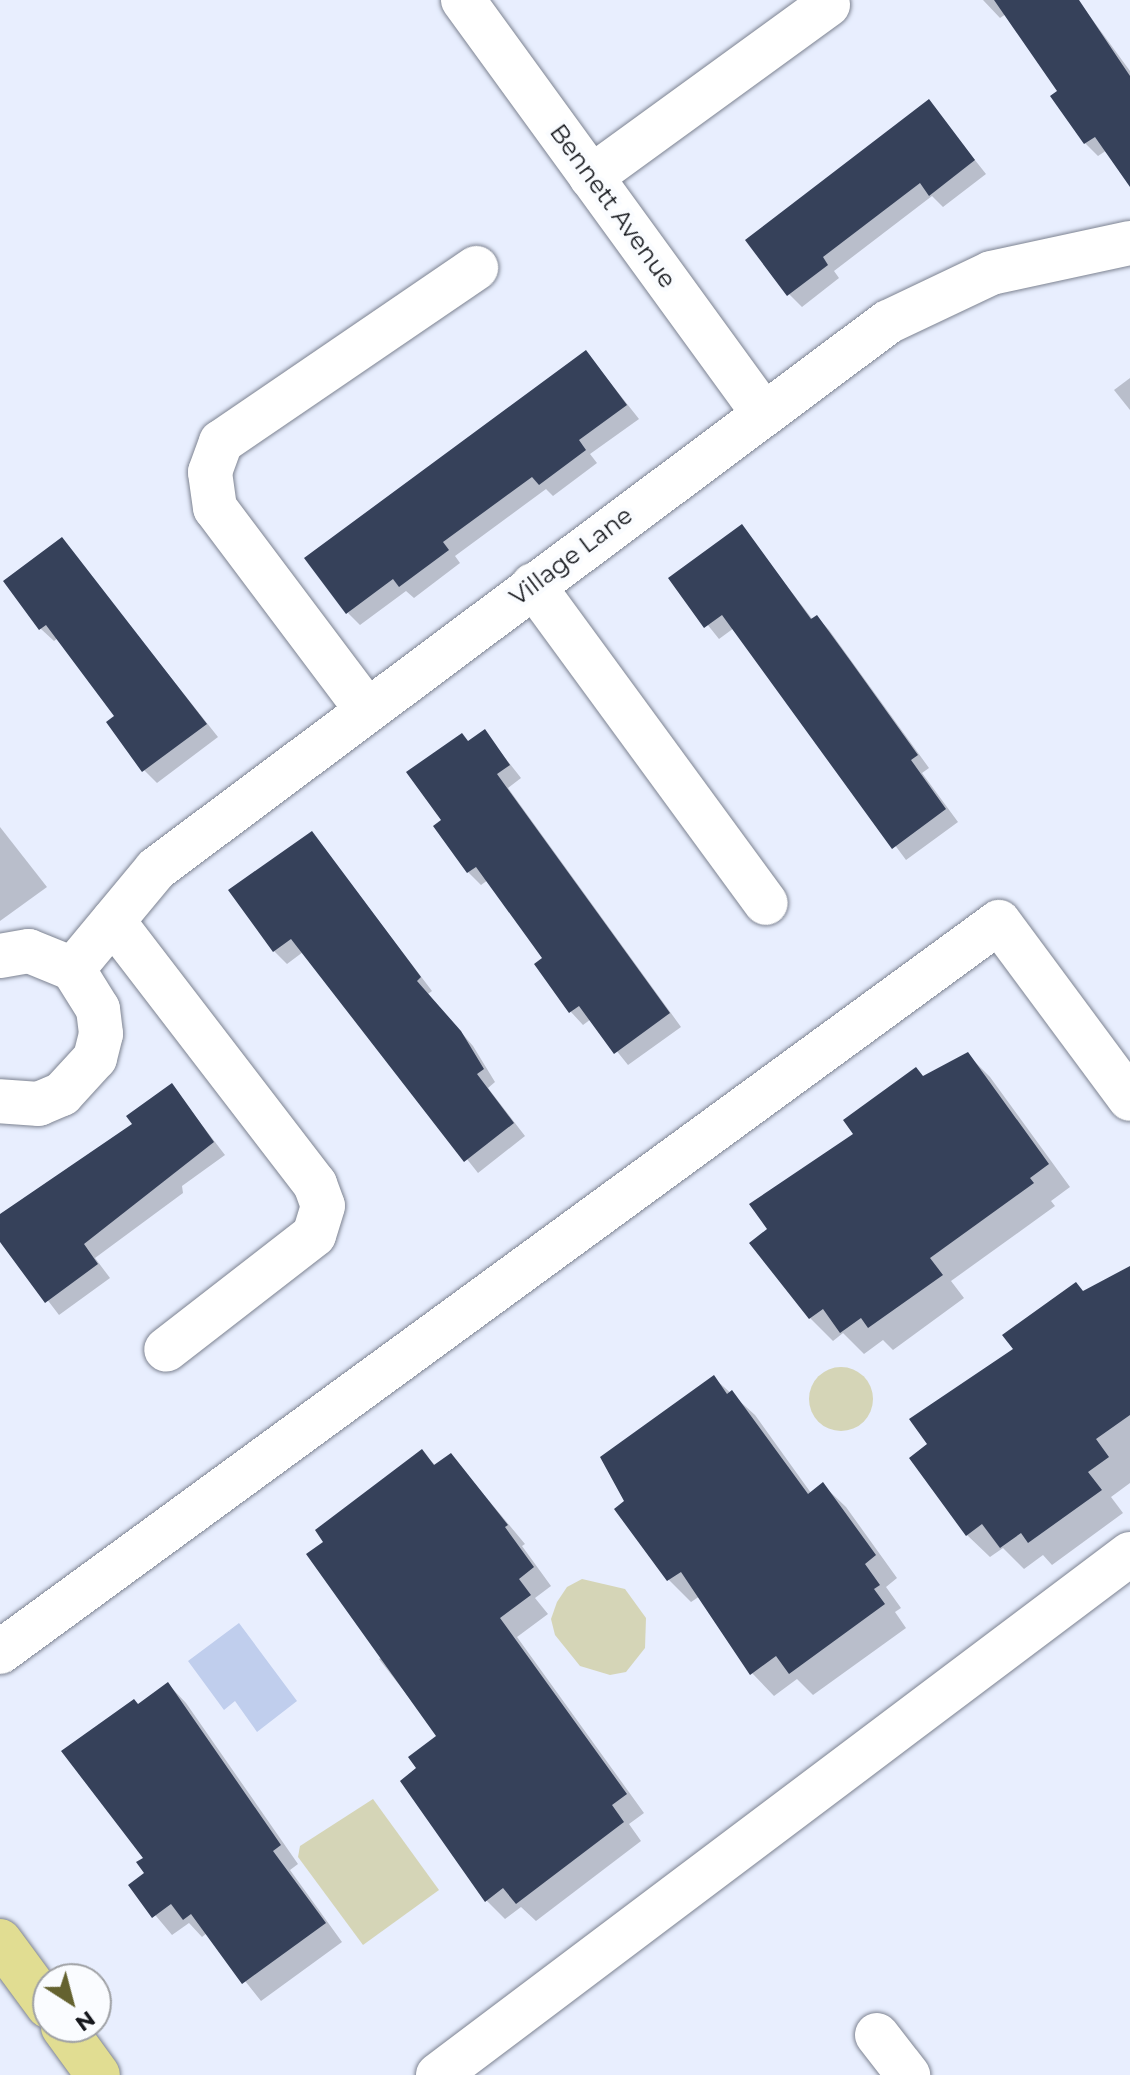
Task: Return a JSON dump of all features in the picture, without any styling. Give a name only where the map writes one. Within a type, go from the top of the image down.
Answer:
[{"type":"main road","points":[[0,1941],[32,1984]]},
{"type":"main road","points":[[75,2043],[98,2075]]},
{"type":"street","name":"Bennett Avenue","points":[[463,0],[763,413]]},
{"type":"street","points":[[591,177],[828,5]]},
{"type":"street","name":"Village Lane","points":[[73,969],[156,869],[366,709],[888,322],[991,273],[1130,243]]},
{"type":"street","points":[[366,709],[215,508],[210,472],[221,442],[476,268]]},
{"type":"street","points":[[533,585],[766,903]]},
{"type":"street","points":[[113,921],[306,1172],[323,1206],[314,1235],[166,1350]]},
{"type":"street","points":[[0,1652],[999,922],[1130,1099]]},
{"type":"street","points":[[0,956],[29,951],[73,969],[98,1009],[101,1034],[95,1058],[62,1094],[39,1104],[0,1101]]},
{"type":"street","points":[[438,2075],[1130,1554]]},
{"type":"street","points":[[877,2035],[908,2075]]},
{"type":"green space","points":[[841,1367],[859,1373],[867,1381],[873,1399],[867,1417],[859,1425],[841,1431],[823,1425],[815,1417],[809,1399],[815,1381],[823,1373]]},
{"type":"green space","points":[[582,1579],[625,1589],[646,1618],[645,1648],[626,1672],[610,1675],[580,1666],[555,1635],[551,1619],[557,1602],[567,1587]]},
{"type":"green space","points":[[373,1799],[439,1890],[363,1945],[298,1857],[300,1846]]},
{"type":"water","points":[[239,1623],[297,1701],[257,1732],[235,1701],[224,1710],[188,1661]]},
{"type":"building","points":[[994,0],[1079,0],[1130,76],[1130,187],[1095,137],[1084,144],[1050,96],[1057,91]]},
{"type":"building","points":[[929,99],[975,160],[929,196],[920,183],[823,257],[828,265],[787,296],[745,240]]},
{"type":"building","points":[[586,350],[627,405],[579,440],[586,450],[539,485],[532,477],[443,542],[449,550],[399,587],[393,579],[346,614],[304,558]]},
{"type":"building","points":[[742,524],[811,619],[817,615],[918,755],[911,760],[946,809],[892,849],[722,615],[704,628],[668,578]]},
{"type":"building","points":[[62,537],[207,724],[142,772],[106,722],[114,716],[46,625],[39,630],[3,581]]},
{"type":"building","points":[[485,729],[510,765],[497,774],[670,1013],[614,1054],[579,1006],[569,1013],[534,964],[542,958],[476,867],[467,873],[433,826],[441,820],[406,772],[462,733],[468,741]]},
{"type":"building","points":[[312,831],[421,977],[417,981],[461,1031],[484,1069],[477,1074],[514,1123],[464,1162],[291,939],[273,952],[228,890]]},
{"type":"building","points":[[968,1052],[1049,1164],[1030,1178],[1034,1183],[930,1258],[943,1275],[868,1328],[861,1318],[840,1333],[823,1309],[809,1319],[749,1243],[767,1229],[749,1204],[853,1134],[843,1120],[916,1067],[923,1076]]},
{"type":"building","points":[[172,1083],[214,1142],[84,1244],[98,1264],[45,1303],[0,1242],[0,1214],[132,1124],[126,1116]]},
{"type":"building","points":[[1130,1266],[1130,1415],[1096,1439],[1109,1457],[1088,1472],[1102,1490],[1028,1543],[1021,1533],[1000,1548],[982,1524],[966,1536],[909,1458],[927,1444],[909,1419],[1013,1349],[1002,1335],[1076,1282],[1083,1291]]},
{"type":"building","points":[[714,1375],[727,1394],[732,1390],[808,1494],[823,1482],[876,1555],[865,1564],[880,1585],[874,1589],[885,1604],[789,1674],[776,1656],[750,1675],[681,1572],[667,1581],[614,1509],[624,1501],[600,1457]]},
{"type":"building","points":[[422,1449],[434,1465],[451,1453],[508,1525],[505,1527],[534,1567],[519,1579],[531,1595],[500,1618],[627,1794],[612,1805],[624,1822],[516,1904],[503,1888],[485,1902],[400,1781],[416,1768],[408,1757],[436,1736],[306,1554],[323,1542],[315,1530]]},
{"type":"building","points":[[168,1682],[281,1845],[273,1851],[326,1923],[242,1984],[191,1914],[183,1920],[171,1904],[152,1918],[128,1885],[144,1873],[136,1862],[143,1858],[61,1751],[134,1699],[138,1704]]}]
